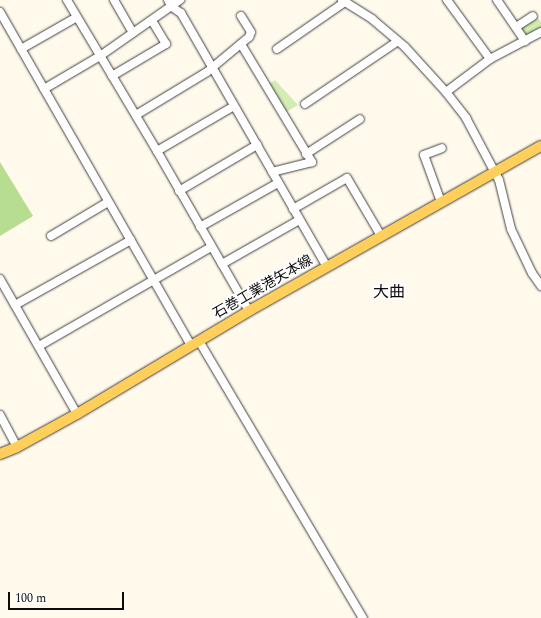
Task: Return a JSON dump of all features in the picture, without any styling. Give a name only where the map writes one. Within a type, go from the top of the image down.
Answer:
[{"type":"main road","name":"石巻工業港矢本線","points":[[0,454],[17,447],[77,414],[249,311],[541,146]]},
{"type":"street","points":[[67,0],[180,190],[211,247],[249,311]]},
{"type":"street","points":[[114,0],[133,33]]},
{"type":"street","points":[[44,89],[100,56],[152,21],[170,3],[180,0]]},
{"type":"street","points":[[447,0],[490,60]]},
{"type":"street","points":[[497,0],[525,41]]},
{"type":"street","points":[[277,49],[343,1],[372,19],[398,41],[446,92],[466,118],[495,171],[499,180],[511,229],[532,273],[541,286]]},
{"type":"street","points":[[170,3],[181,13],[327,267]]},
{"type":"street","points":[[0,12],[154,281],[195,343],[363,618]]},
{"type":"street","points":[[136,115],[207,72],[249,38],[251,32],[241,16]]},
{"type":"street","points":[[516,27],[533,16]]},
{"type":"street","points":[[22,49],[77,17]]},
{"type":"street","points":[[112,76],[166,44],[152,21]]},
{"type":"street","points":[[446,92],[490,60],[541,32]]},
{"type":"street","points":[[305,104],[398,41]]},
{"type":"street","points":[[240,44],[312,162],[272,172]]},
{"type":"street","points":[[157,151],[234,106]]},
{"type":"street","points":[[306,154],[360,119]]},
{"type":"street","points":[[180,190],[257,145]]},
{"type":"street","points":[[440,202],[421,156],[442,148]]},
{"type":"street","points":[[293,209],[347,178],[381,236]]},
{"type":"street","points":[[200,227],[278,183]]},
{"type":"street","points":[[51,236],[108,202]]},
{"type":"street","points":[[222,264],[299,220]]},
{"type":"street","points":[[15,305],[131,240]]},
{"type":"street","points":[[38,346],[211,247]]},
{"type":"street","points":[[0,279],[77,414]]},
{"type":"street","points":[[0,415],[17,447]]},
{"type":"green space","points":[[537,16],[541,22],[541,30],[530,35],[525,35],[521,29],[523,25]]},
{"type":"green space","points":[[275,80],[298,105],[286,112],[269,84]]},
{"type":"green space","points":[[0,162],[33,216],[0,236]]},
{"type":"district","name":"大曲","points":[[389,292]]}]
